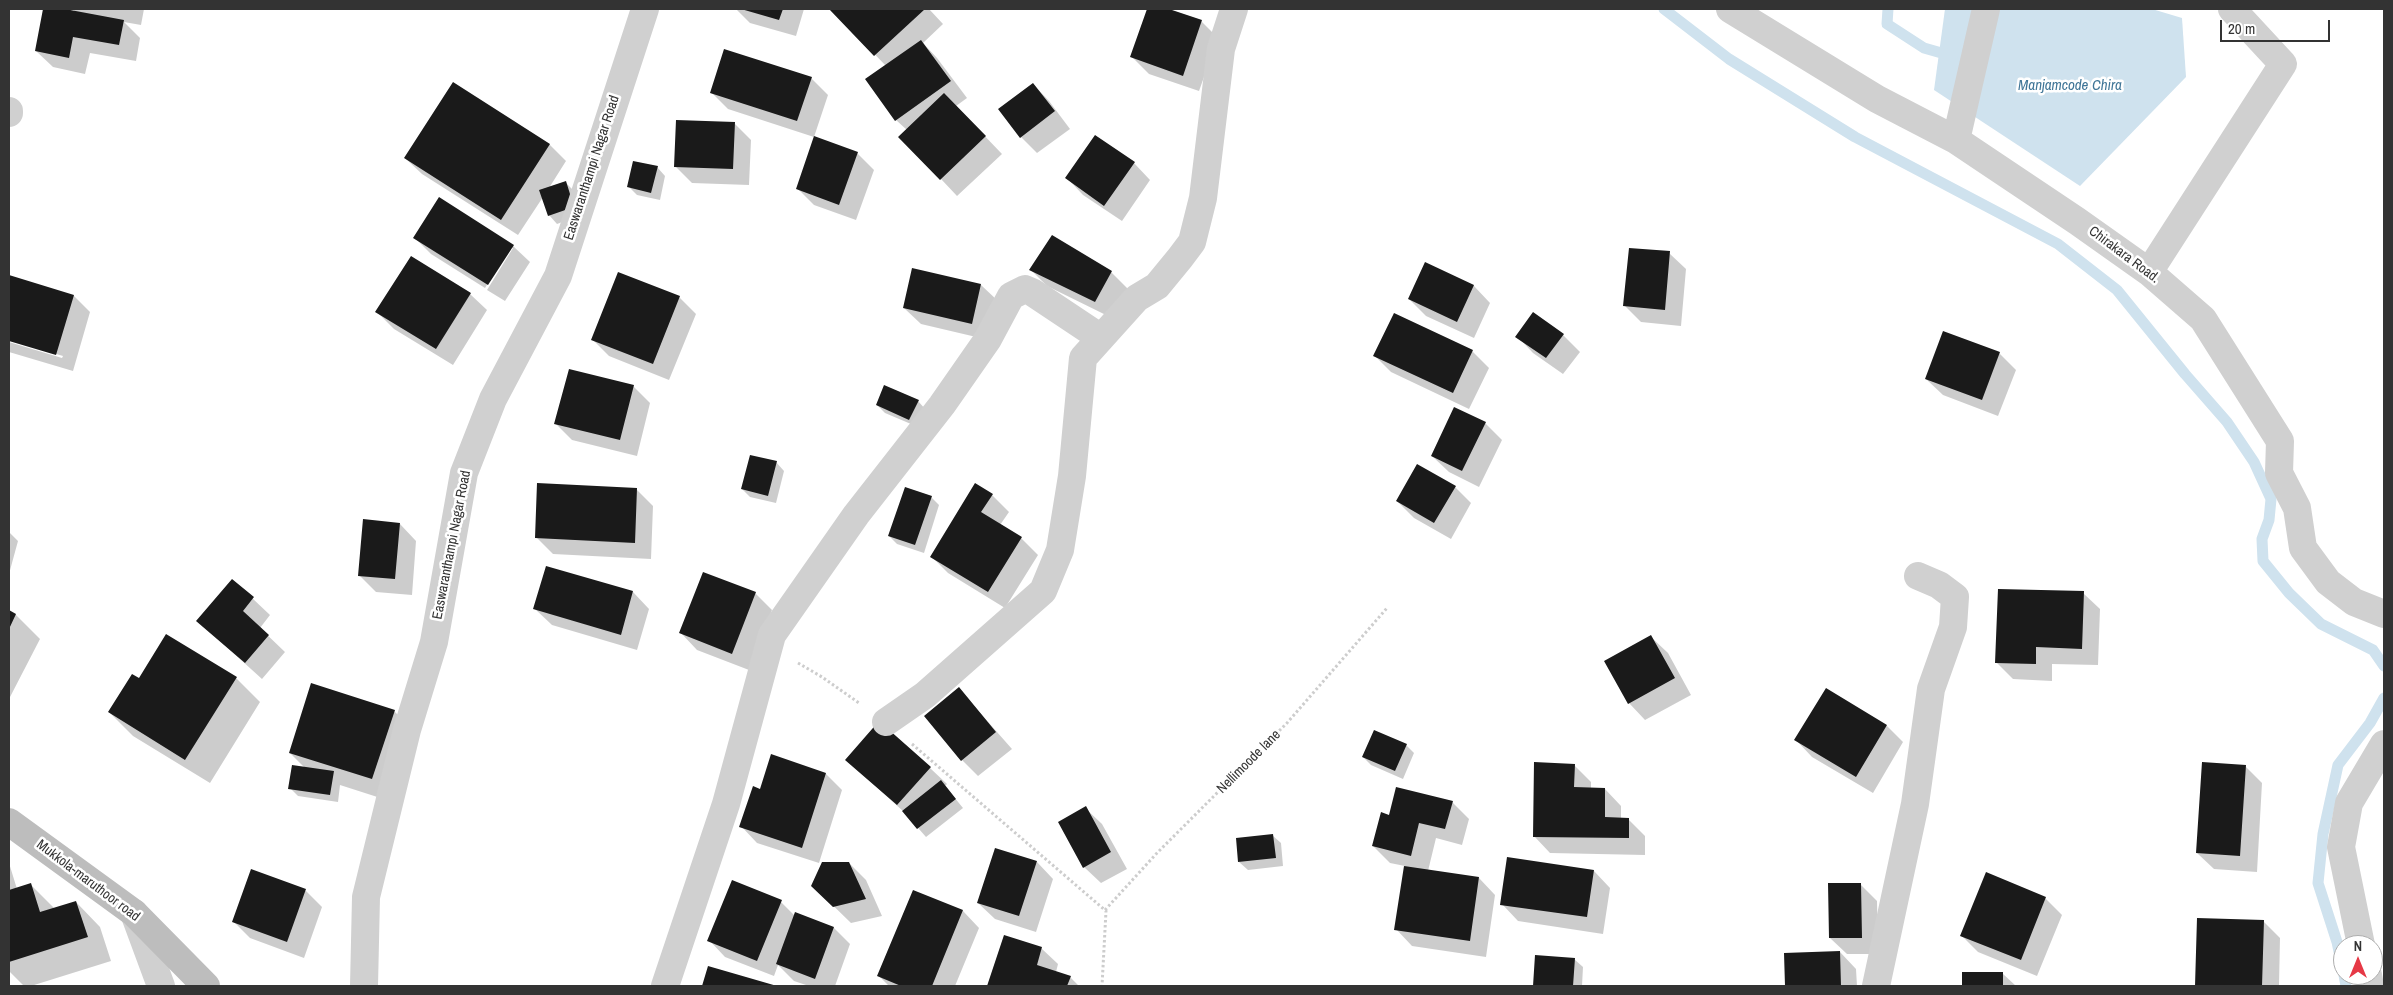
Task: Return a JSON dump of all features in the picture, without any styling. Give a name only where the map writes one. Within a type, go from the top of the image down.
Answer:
[{"type":"street","name":"Easwaranthampi Nagar Road","points":[[364,986],[366,897],[408,730],[434,642],[464,473],[494,399],[558,276],[644,9]]},
{"type":"street","points":[[886,722],[925,696],[1043,591],[1060,550],[1072,476],[1083,358],[1136,298],[1157,286],[1192,242],[1202,198],[1221,49],[1234,9]]},
{"type":"street","name":"Chirakara Road.","points":[[1730,9],[1877,99],[1956,140],[2078,221],[2149,272],[2203,320],[2280,440],[2279,473],[2297,508],[2303,548],[2328,582],[2354,602],[2384,614]]},
{"type":"street","points":[[1956,140],[1986,9]]},
{"type":"street","points":[[2149,272],[2283,64],[2232,9]]},
{"type":"street","points":[[666,986],[726,804],[772,635],[845,531],[942,405],[978,354],[1010,296],[1025,289],[1032,292],[1101,338]]},
{"type":"street","points":[[1876,986],[1915,804],[1931,689],[1953,627],[1954,597],[1939,585],[1918,576]]},
{"type":"street","points":[[2359,935],[2341,847],[2349,803],[2384,744]]},
{"type":"street","name":"Mukkola-maruthoor road","points":[[9,822],[134,913],[206,986]]},
{"type":"street","points":[[134,913],[161,986]]},
{"type":"path","name":"Nellimoode lane","points":[[1105,910],[1157,853],[1287,723],[1387,608]]},
{"type":"path","points":[[768,650],[778,652],[822,677],[886,722],[1105,910],[1102,986]]},
{"type":"water","name":"Manjamcode Chira","points":[[1945,9],[2152,9],[2182,18],[2186,77],[2080,186],[1934,90]]},
{"type":"building","points":[[43,9],[65,9],[124,20],[119,45],[73,37],[69,58],[35,51]]},
{"type":"building","points":[[741,9],[783,9],[779,20]]},
{"type":"building","points":[[829,9],[925,9],[874,56]]},
{"type":"building","points":[[1147,9],[1169,9],[1202,20],[1183,76],[1130,57]]},
{"type":"building","points":[[921,40],[951,81],[895,121],[865,79]]},
{"type":"building","points":[[724,49],[812,77],[797,121],[710,93]]},
{"type":"building","points":[[453,82],[550,144],[501,220],[404,158]]},
{"type":"building","points":[[1033,83],[1055,111],[1020,138],[998,109]]},
{"type":"building","points":[[944,93],[986,136],[940,180],[898,137]]},
{"type":"building","points":[[676,120],[735,122],[733,169],[674,167]]},
{"type":"building","points":[[1095,135],[1135,162],[1104,206],[1065,178]]},
{"type":"building","points":[[814,136],[858,152],[839,205],[796,189]]},
{"type":"building","points":[[633,161],[658,166],[651,193],[627,187]]},
{"type":"building","points":[[566,181],[574,207],[548,216],[539,190]]},
{"type":"building","points":[[439,197],[514,245],[488,285],[413,238]]},
{"type":"building","points":[[1052,235],[1112,271],[1095,302],[1029,270]]},
{"type":"building","points":[[1629,248],[1670,251],[1665,310],[1623,306]]},
{"type":"building","points":[[411,256],[471,293],[436,349],[375,312]]},
{"type":"building","points":[[1425,262],[1474,285],[1457,322],[1408,299]]},
{"type":"building","points":[[912,268],[981,284],[972,324],[903,308]]},
{"type":"building","points":[[618,272],[680,296],[653,364],[591,340]]},
{"type":"building","points":[[9,275],[74,295],[56,355],[9,341]]},
{"type":"building","points":[[1533,312],[1564,334],[1546,358],[1515,337]]},
{"type":"building","points":[[1394,313],[1473,350],[1453,393],[1373,356]]},
{"type":"building","points":[[1943,331],[2000,352],[1982,400],[1925,379]]},
{"type":"building","points":[[569,369],[634,385],[620,440],[554,424]]},
{"type":"building","points":[[884,385],[919,400],[909,420],[876,405]]},
{"type":"building","points":[[1454,407],[1486,422],[1462,471],[1431,456]]},
{"type":"building","points":[[750,455],[777,461],[768,496],[741,489]]},
{"type":"building","points":[[1417,464],[1456,486],[1434,523],[1396,501]]},
{"type":"building","points":[[537,483],[637,488],[635,543],[535,538]]},
{"type":"building","points":[[975,483],[993,494],[981,512],[1022,537],[988,592],[930,557]]},
{"type":"building","points":[[905,487],[932,496],[915,545],[888,536]]},
{"type":"building","points":[[363,519],[400,523],[395,579],[358,576]]},
{"type":"building","points":[[546,566],[633,591],[621,635],[533,609]]},
{"type":"building","points":[[703,572],[756,592],[732,654],[679,633]]},
{"type":"building","points":[[232,579],[254,597],[243,611],[269,635],[245,663],[196,621]]},
{"type":"building","points":[[1998,589],[2084,591],[2082,649],[2036,647],[2036,664],[1995,663]]},
{"type":"building","points":[[9,610],[16,614],[9,629]]},
{"type":"building","points":[[166,634],[237,677],[185,760],[108,712],[132,674],[139,678]]},
{"type":"building","points":[[1651,635],[1675,678],[1628,704],[1604,661]]},
{"type":"building","points":[[311,683],[395,710],[372,779],[289,753]]},
{"type":"building","points":[[959,687],[996,732],[961,761],[924,716]]},
{"type":"building","points":[[1826,688],[1887,725],[1856,777],[1794,740]]},
{"type":"building","points":[[879,721],[931,767],[897,805],[845,760]]},
{"type":"building","points":[[1374,730],[1407,744],[1395,771],[1362,757]]},
{"type":"building","points":[[771,754],[826,773],[802,848],[739,827],[753,786],[760,789]]},
{"type":"building","points":[[1534,762],[1575,764],[1574,787],[1605,788],[1605,817],[1629,818],[1629,838],[1533,837]]},
{"type":"building","points":[[2202,762],[2246,765],[2240,856],[2196,853]]},
{"type":"building","points":[[292,765],[334,771],[330,795],[288,789]]},
{"type":"building","points":[[941,780],[956,799],[917,829],[902,811]]},
{"type":"building","points":[[1396,787],[1453,801],[1445,829],[1419,823],[1411,856],[1372,846],[1381,812],[1389,815]]},
{"type":"building","points":[[1086,806],[1111,852],[1083,868],[1058,822]]},
{"type":"building","points":[[1273,834],[1276,858],[1238,862],[1236,838]]},
{"type":"building","points":[[995,848],[1037,861],[1019,916],[977,903]]},
{"type":"building","points":[[1507,857],[1594,870],[1587,917],[1500,905]]},
{"type":"building","points":[[822,862],[849,862],[866,899],[833,907],[811,886]]},
{"type":"building","points":[[1404,866],[1479,877],[1470,941],[1394,930]]},
{"type":"building","points":[[251,869],[306,889],[287,942],[232,922]]},
{"type":"building","points":[[1986,872],[2046,897],[2021,960],[1960,936]]},
{"type":"building","points":[[732,880],[782,900],[757,961],[707,941]]},
{"type":"building","points":[[31,883],[40,912],[76,901],[88,937],[9,962],[9,890]]},
{"type":"building","points":[[1828,883],[1861,883],[1862,938],[1829,938]]},
{"type":"building","points":[[913,890],[963,910],[932,986],[901,986],[877,976]]},
{"type":"building","points":[[795,912],[834,927],[815,979],[776,964]]},
{"type":"building","points":[[2197,918],[2264,920],[2262,986],[2195,986]]},
{"type":"building","points":[[1004,935],[1042,947],[1037,965],[1071,976],[1067,986],[987,986]]},
{"type":"building","points":[[1840,951],[1841,986],[1785,986],[1784,953]]},
{"type":"building","points":[[1535,955],[1575,958],[1573,986],[1533,986]]},
{"type":"building","points":[[708,966],[777,986],[702,986]]},
{"type":"building","points":[[1962,972],[2003,972],[2003,986],[1962,986]]},
{"type":"waterway","points":[[1664,9],[1729,59],[1855,137],[2058,244],[2117,290],[2185,374],[2227,422],[2254,462],[2271,499],[2269,520],[2262,539],[2263,561],[2289,593],[2321,624],[2373,650],[2384,666]]},
{"type":"waterway","points":[[1888,9],[1887,24],[1924,48],[1952,56]]},
{"type":"waterway","points":[[2335,935],[2318,883],[2323,834],[2338,765],[2370,723],[2384,698]]}]
